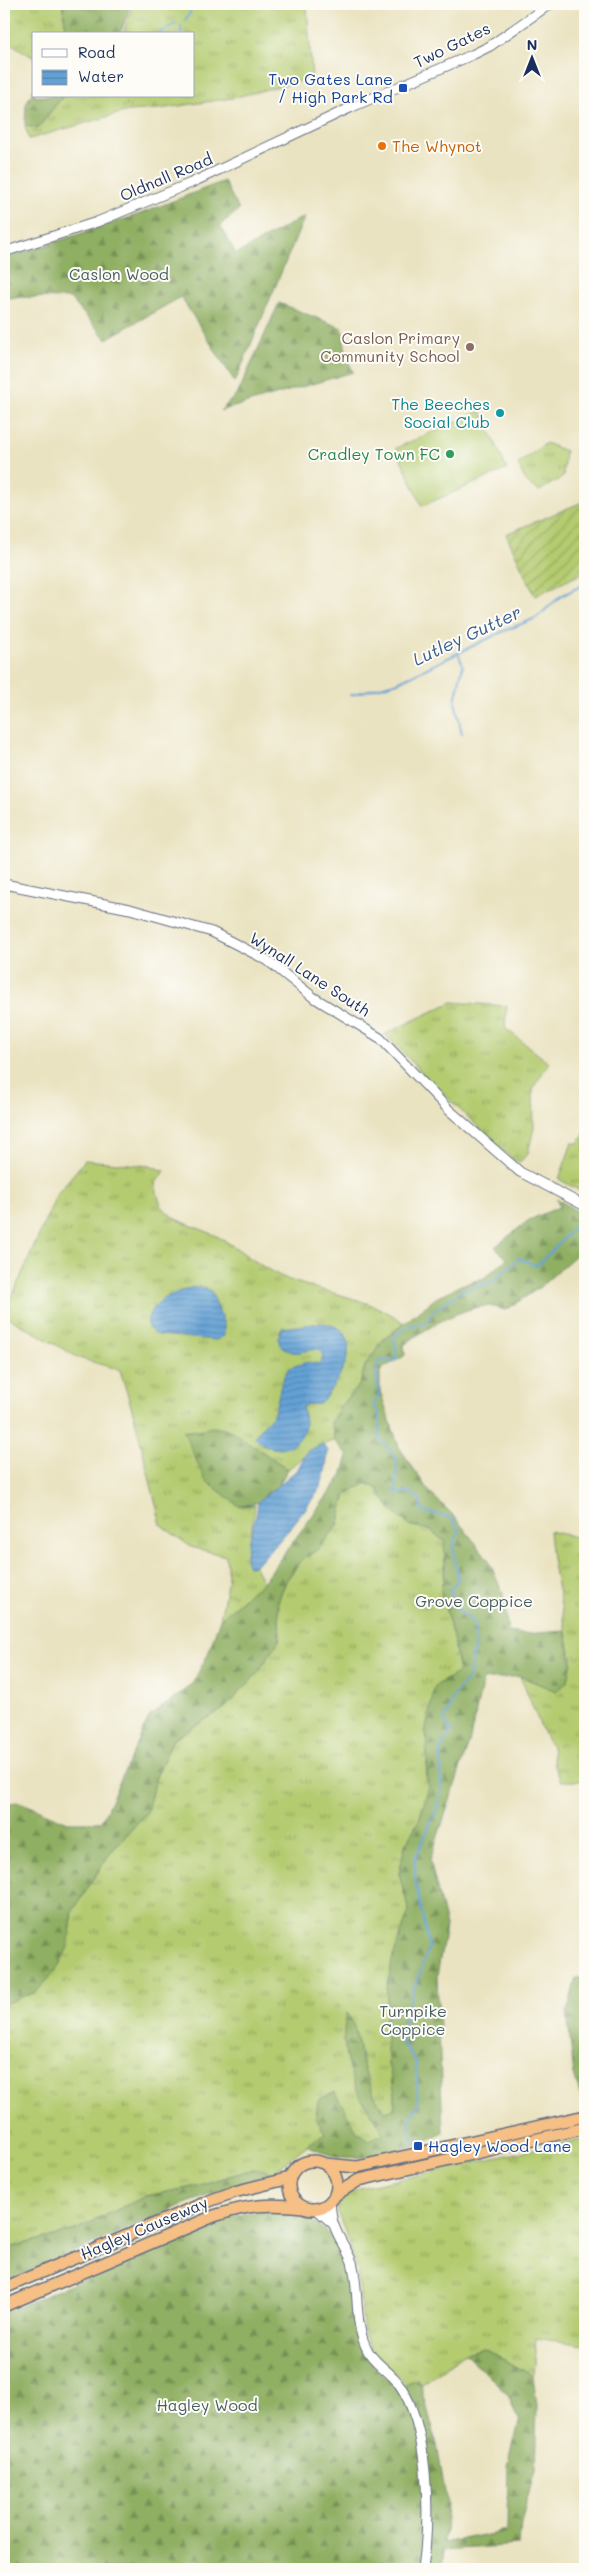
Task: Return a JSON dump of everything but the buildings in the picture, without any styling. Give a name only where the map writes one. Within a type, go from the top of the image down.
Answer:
[{"type":"highway","points":[[585,2116],[357,2167],[325,2164],[315,2161],[304,2163],[296,2169],[290,2178],[292,2194],[303,2207],[316,2209],[359,2180],[585,2128]]},
{"type":"highway","points":[[325,2164],[332,2170],[336,2179],[332,2199]]},
{"type":"highway","name":"Hagley Causeway","points":[[4,2288],[208,2201],[234,2192],[290,2178]]},
{"type":"highway","name":"Hagley Causeway","points":[[4,2306],[214,2216],[242,2207],[260,2204],[303,2207]]},
{"type":"street","name":"Two Gates","points":[[334,116],[490,46],[550,4]]},
{"type":"street","name":"Oldnall Road","points":[[4,252],[106,219],[191,183],[334,116]]},
{"type":"street","name":"Wynall Lane South","points":[[5,884],[130,909],[212,932],[267,960],[313,997],[373,1032],[450,1110],[520,1172],[585,1206]]},
{"type":"street","points":[[332,2199],[334,2224],[352,2263],[361,2334],[369,2352],[399,2383],[409,2400],[420,2437],[426,2476],[426,2540],[423,2569]]},
{"type":"street","points":[[316,2209],[334,2224]]},
{"type":"green space","points":[[4,4],[62,4],[67,32],[32,32],[32,57],[4,39]]},
{"type":"green space","points":[[62,4],[131,4],[121,32],[67,32]]},
{"type":"green space","points":[[133,4],[307,4],[312,78],[232,98],[159,109],[128,111],[29,139],[25,126],[38,127],[61,98],[195,98],[195,32],[124,32]]},
{"type":"green space","points":[[32,93],[32,98],[61,98],[38,128],[25,126],[26,104]]},
{"type":"green space","name":"Caslon Wood","points":[[224,181],[239,210],[220,225],[236,254],[305,216],[235,382],[181,297],[106,339],[70,298],[15,297],[4,299],[4,259],[140,214]]},
{"type":"green space","points":[[279,303],[342,328],[347,358],[353,372],[220,411],[238,393]]},
{"type":"green space","name":"Cradley Town FC","points":[[481,411],[507,469],[422,506],[396,448]]},
{"type":"green space","points":[[546,443],[565,451],[563,477],[539,491],[526,482],[518,464]]},
{"type":"green space","points":[[585,501],[585,572],[535,596],[506,534]]},
{"type":"green space","points":[[452,1002],[507,1006],[505,1028],[549,1063],[533,1088],[534,1128],[528,1153],[520,1162],[513,1160],[431,1082],[385,1034]]},
{"type":"green space","points":[[585,1133],[585,1194],[559,1179],[572,1143],[578,1143]]},
{"type":"green space","points":[[85,1160],[150,1166],[165,1171],[155,1184],[159,1201],[162,1207],[177,1219],[215,1235],[278,1275],[377,1307],[404,1323],[383,1340],[365,1366],[360,1384],[342,1404],[331,1422],[335,1441],[326,1443],[308,1452],[239,1506],[255,1505],[248,1553],[263,1582],[220,1619],[228,1579],[226,1556],[191,1547],[161,1525],[134,1416],[120,1370],[79,1358],[4,1315],[57,1194]]},
{"type":"green space","points":[[557,1199],[585,1216],[585,1247],[540,1287],[506,1310],[486,1306],[464,1311],[443,1320],[404,1345],[405,1355],[380,1372],[380,1391],[399,1447],[430,1493],[454,1516],[488,1559],[503,1594],[508,1632],[523,1634],[565,1631],[572,1662],[568,1681],[556,1691],[520,1676],[483,1680],[469,1743],[430,1860],[446,1926],[437,1976],[443,2132],[418,2144],[391,2153],[362,2157],[335,2156],[307,2145],[325,2134],[316,2117],[318,2100],[335,2092],[357,2132],[369,2140],[383,2134],[361,2098],[352,2078],[344,2045],[347,2013],[355,2029],[363,2065],[373,2093],[385,2112],[395,2109],[395,2093],[388,2064],[386,2038],[387,1989],[392,1961],[409,1911],[399,1873],[405,1845],[419,1820],[428,1791],[426,1727],[435,1686],[459,1672],[441,1590],[445,1569],[444,1541],[430,1530],[409,1525],[392,1511],[378,1489],[367,1483],[346,1494],[338,1525],[318,1549],[300,1561],[286,1581],[278,1601],[280,1639],[257,1674],[225,1708],[173,1739],[155,1779],[147,1812],[110,1853],[73,1911],[68,1947],[56,1971],[36,1992],[4,2004],[4,1803],[20,1802],[68,1822],[101,1822],[150,1716],[191,1686],[208,1654],[220,1619],[263,1582],[342,1476],[348,1456],[335,1441],[331,1422],[342,1404],[360,1384],[365,1366],[383,1340],[436,1298],[461,1285],[484,1278],[507,1259],[495,1247],[529,1220],[559,1207]]},
{"type":"green space","points":[[213,1427],[230,1430],[288,1469],[279,1484],[269,1495],[256,1503],[239,1506],[205,1480],[184,1432]]},
{"type":"green space","points":[[366,1483],[378,1489],[392,1511],[409,1525],[430,1530],[445,1541],[445,1569],[441,1590],[453,1638],[459,1673],[426,1766],[428,1791],[419,1820],[405,1845],[403,1889],[409,1911],[392,1961],[386,2014],[388,2064],[395,2093],[395,2109],[383,2134],[369,2140],[307,2145],[273,2172],[253,2169],[193,2187],[146,2196],[73,2231],[4,2249],[4,2004],[36,1992],[68,1947],[73,1911],[110,1853],[147,1812],[155,1779],[173,1739],[225,1708],[280,1639],[278,1601],[286,1581],[300,1561],[318,1549],[338,1525],[346,1494]]},
{"type":"green space","points":[[549,1531],[585,1539],[585,1781],[561,1781],[554,1766],[552,1746],[545,1737],[520,1676],[556,1691],[572,1662],[552,1559]]},
{"type":"green space","points":[[585,1976],[585,2100],[582,2100],[574,2075],[567,2012],[576,1978]]},
{"type":"green space","points":[[585,2138],[585,2345],[536,2338],[533,2376],[484,2348],[465,2353],[421,2385],[416,2379],[406,2384],[371,2350],[364,2334],[358,2276],[348,2239],[336,2209],[344,2197],[359,2188]]},
{"type":"green space","points":[[253,2169],[273,2172],[185,2204],[4,2282],[4,2249],[73,2231],[146,2196],[193,2187]]},
{"type":"green space","name":"Hagley Wood","points":[[260,2212],[287,2214],[308,2220],[323,2229],[335,2241],[349,2275],[366,2355],[372,2364],[398,2388],[416,2379],[421,2385],[437,2445],[447,2504],[444,2543],[507,2530],[508,2466],[519,2422],[508,2394],[465,2353],[484,2348],[533,2376],[537,2406],[535,2469],[521,2522],[519,2545],[443,2550],[441,2569],[4,2569],[4,2313],[182,2238],[210,2224],[229,2217]]},
{"type":"water","points":[[199,1286],[211,1291],[224,1324],[224,1336],[216,1340],[158,1335],[148,1328],[148,1319],[151,1311],[157,1304],[173,1294]]},
{"type":"water","points":[[320,1323],[333,1325],[347,1337],[348,1354],[345,1364],[335,1383],[321,1402],[313,1405],[307,1404],[302,1407],[305,1423],[299,1439],[293,1445],[285,1448],[269,1447],[255,1437],[273,1413],[277,1404],[281,1383],[286,1373],[289,1368],[307,1362],[320,1364],[322,1358],[322,1352],[319,1349],[291,1352],[280,1345],[278,1338],[282,1328]]},
{"type":"water","points":[[323,1444],[328,1451],[327,1460],[325,1473],[317,1493],[289,1530],[267,1554],[251,1567],[247,1565],[246,1551],[258,1502],[298,1469],[307,1451]]},
{"type":"waterway","points":[[185,20],[190,13],[190,4]]},
{"type":"waterway","points":[[161,32],[176,23]]},
{"type":"waterway","points":[[181,26],[181,32]]},
{"type":"waterway","name":"Lutley Gutter","points":[[351,695],[398,682],[504,631],[536,618],[561,596],[585,584]]},
{"type":"waterway","points":[[459,655],[462,663]]},
{"type":"waterway","points":[[462,734],[455,701],[463,665]]},
{"type":"waterway","points":[[415,2142],[410,2132],[409,2123],[418,2106],[416,2062],[400,2038],[410,2000],[429,1947],[415,1879],[415,1859],[436,1811],[441,1792],[441,1748],[451,1731],[444,1720],[455,1695],[469,1677],[475,1644],[474,1623],[456,1608],[450,1590],[458,1579],[453,1547],[459,1530],[452,1518],[421,1511],[420,1500],[410,1492],[396,1493],[397,1460],[379,1437],[379,1413],[373,1404],[379,1395],[376,1371],[380,1361],[395,1361],[397,1356],[394,1336],[409,1326],[427,1323],[431,1313],[463,1290],[492,1282],[519,1258],[537,1266],[585,1216]]},
{"type":"place","name":"Two Gates Lane / High Park Rd","points":[[403,88]]},
{"type":"place","name":"The Whynot","points":[[382,146]]},
{"type":"place","name":"Caslon Primary Community School","points":[[470,347]]},
{"type":"place","name":"The Beeches Social Club","points":[[500,413]]},
{"type":"place","name":"Cradley Town FC","points":[[450,454]]},
{"type":"place","name":"Hagley Wood Lane","points":[[418,2146]]},
{"type":"park label","name":"Grove Coppice","points":[[474,1601]]},
{"type":"park label","name":"Turnpike Coppice","points":[[413,2020]]}]
